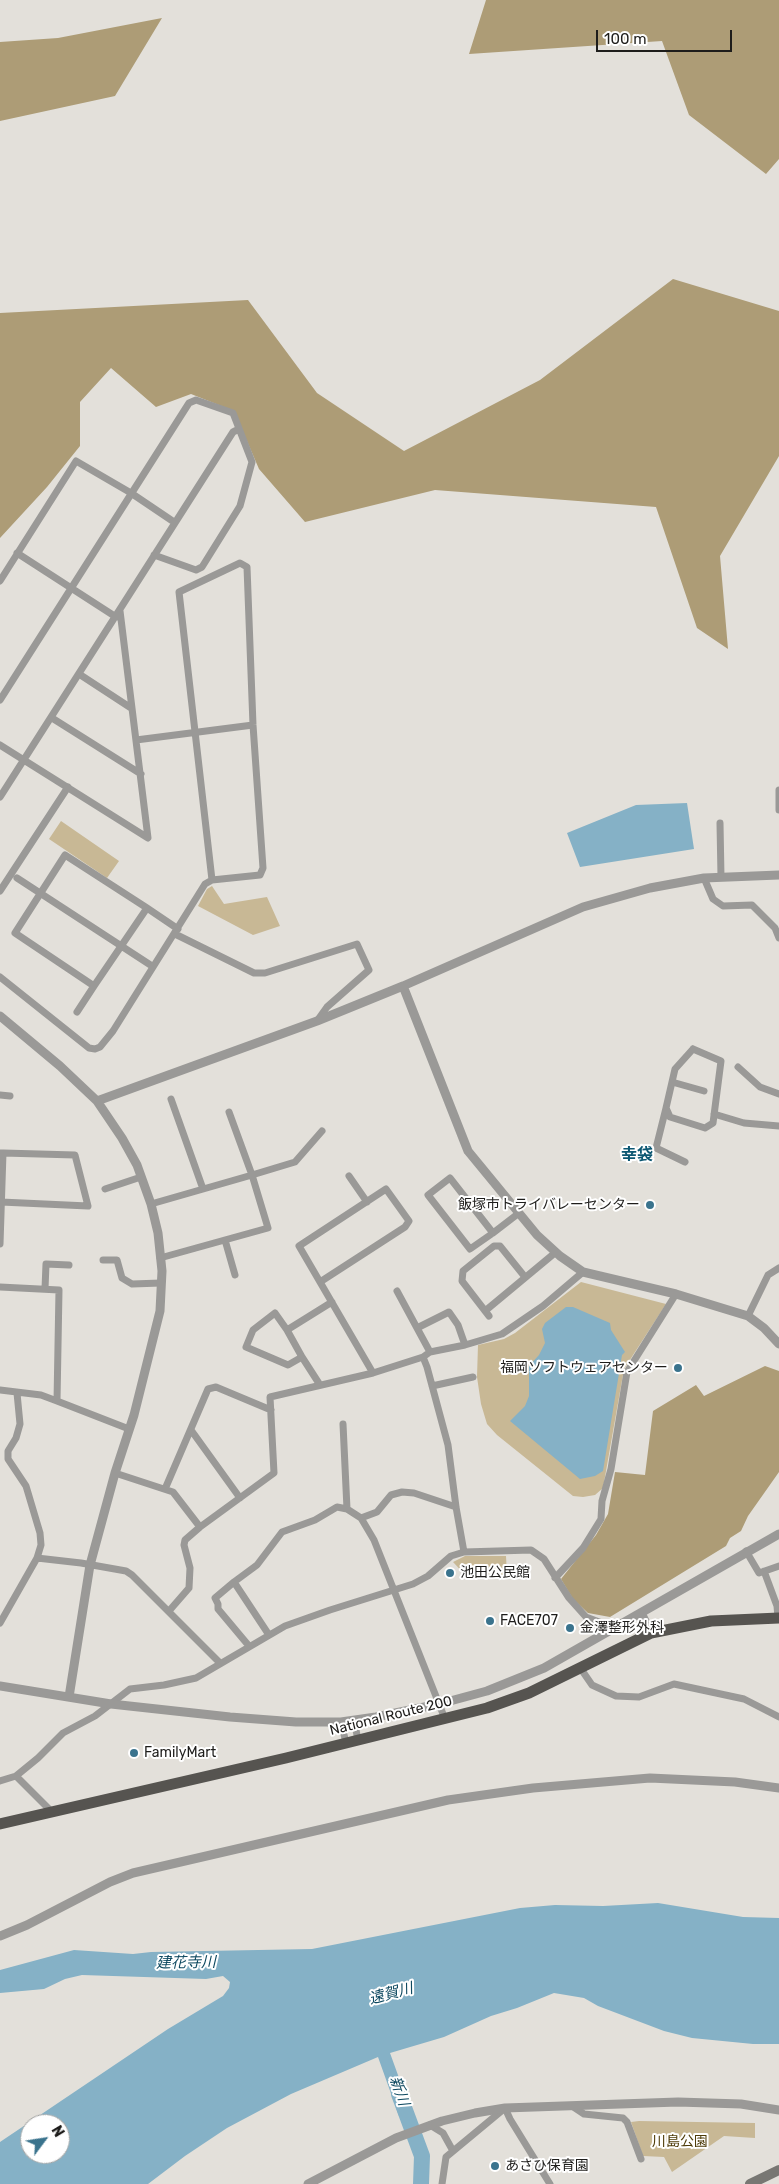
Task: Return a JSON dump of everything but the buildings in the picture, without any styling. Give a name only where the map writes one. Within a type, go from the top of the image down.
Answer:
[{"type":"highway","name":"National Route 200","points":[[0,1824],[487,1708],[529,1693],[651,1633],[711,1621],[778,1618]]},
{"type":"main road","points":[[750,2184],[779,2170]]},
{"type":"street","points":[[0,700],[189,403],[196,400],[233,414],[252,462],[240,506],[202,567],[196,570],[154,555]]},
{"type":"street","points":[[0,797],[118,614],[174,522],[233,432],[239,428]]},
{"type":"street","points":[[0,581],[76,460],[131,493],[174,522]]},
{"type":"street","points":[[17,554],[71,588],[118,614]]},
{"type":"street","points":[[0,977],[89,1048],[95,1049],[100,1047],[112,1030],[205,884],[212,880],[260,875],[263,868],[253,725],[247,567],[240,563],[179,592],[212,880]]},
{"type":"street","points":[[0,745],[148,838],[141,774],[118,614]]},
{"type":"street","points":[[79,674],[132,708]]},
{"type":"street","points":[[52,718],[141,774]]},
{"type":"street","points":[[136,740],[253,725]]},
{"type":"street","points":[[0,890],[68,786]]},
{"type":"street","points":[[779,790],[779,810]]},
{"type":"street","points":[[720,823],[722,877]]},
{"type":"street","points":[[94,986],[15,933],[65,854],[147,908],[176,931],[254,973],[265,973],[357,944],[369,970],[327,1007],[318,1021]]},
{"type":"street","points":[[97,1101],[318,1021],[583,907],[650,888],[704,878],[779,874]]},
{"type":"street","points":[[17,878],[152,966]]},
{"type":"street","points":[[704,878],[713,899],[723,906],[752,905],[775,928],[779,938]]},
{"type":"street","points":[[77,1012],[147,908]]},
{"type":"street","points":[[403,986],[468,1151],[537,1235],[583,1272],[676,1294],[748,1316],[764,1328],[779,1344]]},
{"type":"street","points":[[0,1016],[60,1066],[97,1101],[122,1138],[141,1177],[151,1204],[160,1258],[160,1311],[90,1565],[69,1696]]},
{"type":"street","points":[[666,1108],[670,1117],[705,1128],[713,1123],[722,1061],[693,1049],[675,1069],[656,1148],[685,1162]]},
{"type":"street","points":[[738,1067],[760,1087],[779,1094]]},
{"type":"street","points":[[672,1082],[704,1091]]},
{"type":"street","points":[[0,1095],[10,1096]]},
{"type":"street","points":[[171,1099],[203,1189]]},
{"type":"street","points":[[160,1258],[268,1228],[252,1175],[229,1112]]},
{"type":"street","points":[[714,1114],[744,1124],[779,1126]]},
{"type":"street","points":[[151,1204],[295,1162],[322,1131]]},
{"type":"street","points":[[0,1244],[1,1153],[75,1156],[88,1206],[1,1202]]},
{"type":"street","points":[[349,1176],[367,1202]]},
{"type":"street","points":[[105,1189],[141,1177]]},
{"type":"street","points":[[493,1233],[450,1178],[428,1195],[470,1249],[493,1233],[519,1213]]},
{"type":"street","points":[[320,1282],[405,1227],[409,1221],[386,1189],[299,1246],[373,1374]]},
{"type":"street","points":[[225,1240],[235,1275]]},
{"type":"street","points":[[525,1277],[500,1246],[494,1246],[463,1271],[462,1281],[487,1313],[525,1277],[556,1252]]},
{"type":"street","points":[[103,1260],[117,1260],[122,1278],[132,1284],[161,1283]]},
{"type":"street","points":[[45,1289],[46,1264],[68,1264]]},
{"type":"street","points":[[748,1316],[768,1275],[779,1268]]},
{"type":"street","points":[[169,1610],[189,1588],[190,1568],[184,1544],[185,1540],[200,1527],[274,1474],[270,1397],[373,1374],[422,1357],[430,1352],[465,1345],[502,1334],[543,1306],[583,1272]]},
{"type":"street","points":[[0,1287],[60,1290],[57,1401]]},
{"type":"street","points":[[397,1291],[430,1352]]},
{"type":"street","points":[[555,1578],[583,1548],[601,1518],[602,1501],[612,1469],[627,1372],[676,1294]]},
{"type":"street","points":[[287,1330],[332,1302]]},
{"type":"street","points":[[417,1328],[449,1312],[458,1325],[465,1345]]},
{"type":"street","points":[[302,1356],[288,1365],[246,1347],[253,1330],[275,1313],[287,1330],[320,1385]]},
{"type":"street","points":[[422,1357],[448,1445],[464,1552]]},
{"type":"street","points":[[432,1386],[473,1377]]},
{"type":"street","points":[[165,1489],[208,1389],[216,1387],[271,1410]]},
{"type":"street","points":[[0,1390],[42,1395],[129,1429]]},
{"type":"street","points":[[0,1622],[37,1558],[41,1545],[40,1533],[26,1486],[8,1459],[8,1451],[16,1438],[20,1424],[17,1393]]},
{"type":"street","points":[[343,1424],[347,1509]]},
{"type":"street","points":[[191,1430],[240,1498]]},
{"type":"street","points":[[115,1473],[173,1492],[200,1527]]},
{"type":"street","points":[[361,1518],[377,1512],[391,1496],[402,1492],[414,1493],[456,1508]]},
{"type":"street","points":[[249,1646],[218,1609],[215,1598],[257,1565],[282,1532],[315,1520],[337,1507],[347,1509],[361,1518],[374,1540],[445,1719]]},
{"type":"street","points":[[0,1686],[111,1704],[287,1722],[341,1722],[439,1704],[487,1691],[544,1668],[779,1534]]},
{"type":"street","points":[[0,1781],[16,1776],[38,1758],[63,1733],[95,1716],[130,1688],[164,1686],[196,1678],[285,1626],[413,1584],[428,1576],[451,1556],[464,1552],[531,1550],[544,1559],[569,1598],[586,1617],[615,1628]]},
{"type":"street","points":[[746,1552],[759,1573],[779,1566]]},
{"type":"street","points":[[37,1558],[126,1571],[169,1610],[220,1663]]},
{"type":"street","points":[[764,1571],[776,1606],[778,1618]]},
{"type":"street","points":[[234,1582],[269,1635]]},
{"type":"street","points":[[642,1613],[651,1633]]},
{"type":"street","points":[[580,1669],[592,1685],[616,1696],[639,1697],[674,1684],[744,1699],[779,1717]]},
{"type":"street","points":[[354,1720],[358,1740]]},
{"type":"street","points":[[341,1722],[346,1743]]},
{"type":"street","points":[[16,1776],[52,1812]]},
{"type":"street","points":[[0,1936],[27,1925],[110,1882],[133,1873],[448,1800],[533,1788],[650,1778],[735,1782],[779,1788]]},
{"type":"street","points":[[308,2184],[375,2148],[430,2126],[475,2113],[505,2108],[678,2102],[741,2104],[779,2110]]},
{"type":"street","points":[[571,2105],[584,2114],[623,2118],[627,2122],[641,2158]]},
{"type":"street","points":[[442,2184],[445,2174],[446,2157],[505,2108]]},
{"type":"street","points":[[505,2108],[550,2184]]},
{"type":"street","points":[[430,2126],[443,2133],[453,2151]]},
{"type":"green space","points":[[61,821],[119,861],[107,878],[49,839]]},
{"type":"green space","points":[[212,886],[224,904],[267,897],[280,926],[253,935],[198,906],[207,889]]},
{"type":"green space","points":[[581,1282],[666,1304],[624,1369],[603,1488],[595,1495],[583,1497],[573,1496],[497,1435],[487,1424],[481,1404],[477,1377],[478,1345],[504,1339],[515,1333]]},
{"type":"green space","points":[[465,1556],[506,1556],[507,1575],[469,1579],[453,1562]]},
{"type":"green space","name":"川島公園","points":[[631,2122],[755,2123],[755,2138],[724,2136],[672,2172],[664,2157],[643,2156]]},
{"type":"shaded area","points":[[486,0],[779,0],[779,159],[766,174],[689,115],[662,41],[469,54]]},
{"type":"shaded area","points":[[162,18],[115,96],[0,121],[0,42],[58,38]]},
{"type":"shaded area","points":[[673,279],[779,311],[779,456],[720,556],[728,649],[697,628],[656,507],[435,490],[305,522],[259,469],[234,411],[191,394],[156,407],[111,368],[80,402],[80,446],[47,487],[0,538],[0,313],[248,300],[317,393],[404,451],[540,380]]},
{"type":"shaded area","points":[[765,1366],[779,1371],[779,1472],[748,1516],[741,1531],[730,1538],[726,1546],[610,1617],[588,1613],[573,1599],[561,1579],[596,1535],[608,1514],[615,1472],[645,1475],[653,1411],[696,1385],[704,1396]]},
{"type":"water","points":[[687,803],[694,849],[580,867],[567,833],[636,805]]},
{"type":"water","points":[[566,1307],[573,1307],[610,1323],[611,1330],[625,1352],[622,1355],[603,1471],[595,1476],[580,1479],[510,1421],[525,1406],[529,1396],[529,1366],[539,1355],[545,1343],[542,1329],[545,1323]]},
{"type":"water","points":[[658,1903],[743,1917],[779,1918],[779,2044],[753,2044],[692,2038],[664,2031],[598,2006],[584,1998],[554,1993],[491,2016],[444,2037],[390,2053],[411,2111],[399,2116],[378,2057],[291,2094],[227,2128],[148,2184],[0,2184],[0,2142],[20,2129],[20,2164],[70,2164],[70,2114],[42,2114],[168,2029],[223,1996],[229,1988],[230,1982],[223,1976],[206,1979],[82,1975],[65,1979],[44,1989],[0,1993],[0,1970],[74,1950],[133,1954],[312,1949],[520,1908],[555,1905],[603,1906]]},
{"type":"water","points":[[423,2145],[426,2155],[426,2184],[414,2184],[415,2169],[419,2169],[416,2147]]},
{"type":"waterway","name":"新川","points":[[399,2094],[422,2156],[421,2184]]},
{"type":"place","name":"飯塚市トライバレーセンター","points":[[650,1205]]},
{"type":"place","name":"福岡ソフトウェアセンター","points":[[678,1368]]},
{"type":"place","name":"池田公民館","points":[[450,1573]]},
{"type":"place","name":"FACE707","points":[[490,1621]]},
{"type":"place","name":"金澤整形外科","points":[[570,1628]]},
{"type":"place","name":"FamilyMart","points":[[134,1753]]},
{"type":"place","name":"あさひ保育園","points":[[495,2166]]},
{"type":"district","name":"幸袋","points":[[637,1155]]},
{"type":"water label","name":"建花寺川","points":[[186,1963]]},
{"type":"water label","name":"遠賀川","points":[[391,1994]]}]
